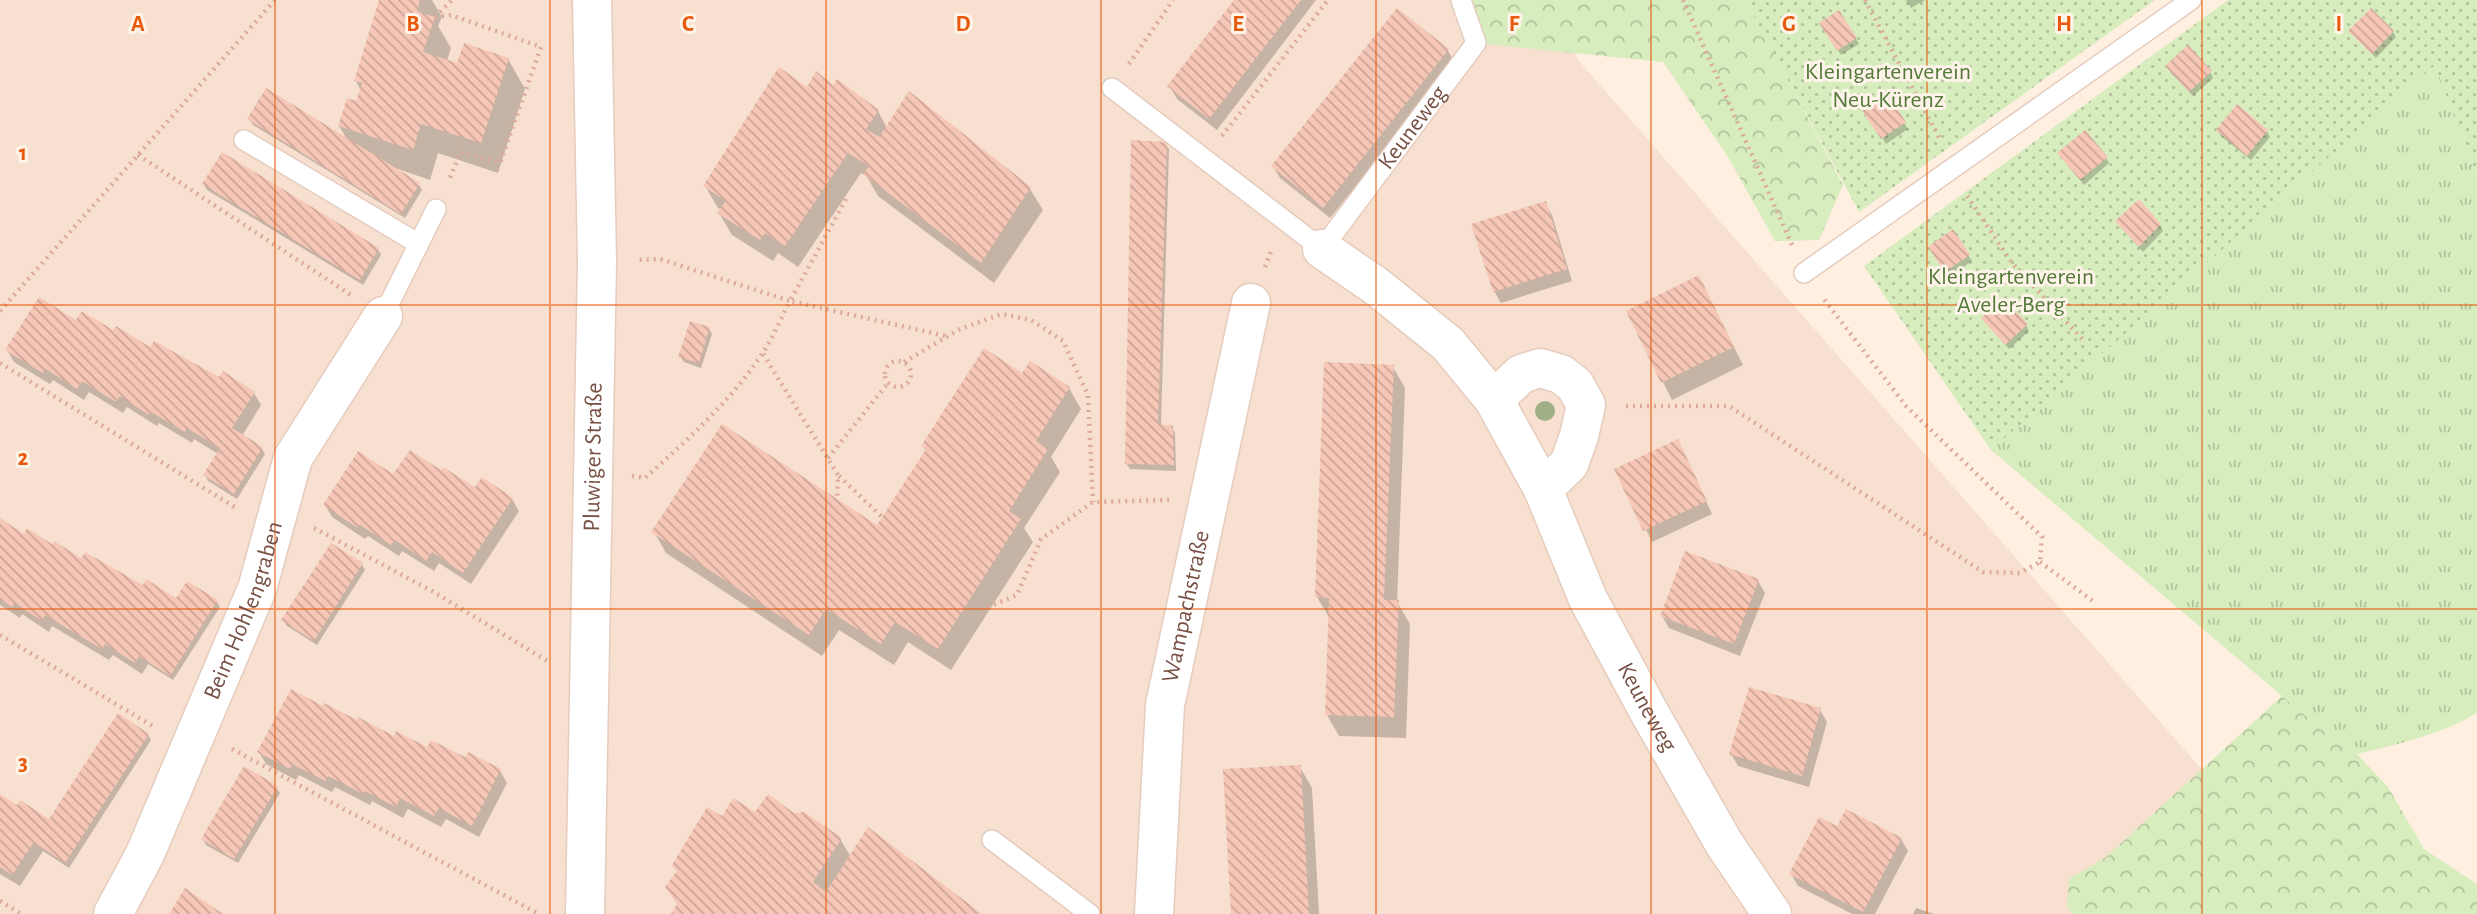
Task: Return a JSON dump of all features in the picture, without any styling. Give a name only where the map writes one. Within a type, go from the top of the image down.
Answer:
[{"type":"street","name":"Pluwiger Straße","points":[[585,914],[597,261],[592,0]]},
{"type":"street","name":"Keuneweg","points":[[1322,249],[1376,286],[1448,344],[1494,400],[1543,489],[1588,599],[1612,644],[1725,845],[1772,914]]},
{"type":"street","name":"Wampachstraße","points":[[1154,914],[1165,705],[1251,303]]},
{"type":"street","name":"Beim Hohlengraben","points":[[113,914],[145,855],[257,589],[293,458],[383,316]]},
{"type":"street","points":[[1494,400],[1521,374],[1540,368],[1561,374],[1575,385],[1586,405],[1579,436],[1569,464],[1543,489]]},
{"type":"lane","name":"Keuneweg","points":[[1112,88],[1322,249],[1476,43],[1461,0]]},
{"type":"lane","points":[[1804,273],[2191,0]]},
{"type":"lane","points":[[244,140],[419,244]]},
{"type":"lane","points":[[383,316],[436,209]]},
{"type":"lane","points":[[992,841],[1090,914]]},
{"type":"path","points":[[0,311],[275,0]]},
{"type":"path","points":[[436,209],[461,152],[500,163],[541,47],[451,15],[435,17],[452,0]]},
{"type":"path","points":[[1112,88],[1173,0]]},
{"type":"path","points":[[1204,159],[1328,0]]},
{"type":"path","points":[[1683,0],[1804,273],[1906,406],[2042,537],[2040,562]]},
{"type":"path","points":[[138,155],[327,279]]},
{"type":"path","points":[[593,470],[645,478],[713,414],[763,354],[846,199]]},
{"type":"path","points":[[1251,303],[1276,239],[1287,221]]},
{"type":"path","points":[[597,261],[660,259],[790,301],[947,336]]},
{"type":"path","points":[[888,383],[885,375],[888,366],[895,361],[904,362],[960,329],[1002,314],[1031,320],[1063,341],[1088,395],[1093,502]]},
{"type":"path","points":[[763,354],[838,475],[882,517]]},
{"type":"path","points":[[888,383],[900,387],[910,380],[912,372],[904,362]]},
{"type":"path","points":[[0,363],[227,503]]},
{"type":"path","points":[[828,458],[888,383]]},
{"type":"path","points":[[1586,405],[1729,406],[1983,572],[2020,573],[2040,562]]},
{"type":"path","points":[[837,499],[838,475]]},
{"type":"path","points":[[981,610],[1017,595],[1041,539],[1093,502],[1208,499]]},
{"type":"path","points":[[279,509],[432,591],[538,655]]},
{"type":"path","points":[[2040,562],[2093,601]]},
{"type":"path","points":[[0,635],[117,704]]},
{"type":"path","points":[[197,730],[539,914]]},
{"type":"path","points":[[0,901],[21,914]]},
{"type":"shaded area","points":[[0,0],[1551,0],[1578,60],[2329,914],[0,914]]},
{"type":"green space","points":[[1464,0],[1746,0],[1843,185],[1819,240],[1775,241],[1728,157],[1663,62],[1476,43]]},
{"type":"green space","name":"Kleingartenverein Neu-Kürenz","points":[[1745,0],[2155,0],[1859,212]]},
{"type":"green space","name":"Kleingartenverein Aveler-Berg","points":[[2228,0],[2477,0],[2477,177],[2435,65],[1991,450],[1864,266]]},
{"type":"green space","points":[[2435,64],[2477,177],[2477,713],[2434,733],[2357,754],[2327,734],[1991,450]]},
{"type":"green space","points":[[2282,696],[2327,734],[2357,754],[2388,787],[2424,849],[2477,884],[2477,914],[2073,914],[2067,907],[2069,879],[2106,857]]},
{"type":"building","points":[[379,0],[420,0],[417,11],[435,17],[423,52],[457,63],[464,43],[509,58],[481,143],[421,124],[413,150],[338,126],[347,98],[356,101],[362,83],[354,81]]},
{"type":"building","points":[[1234,0],[1301,0],[1209,119],[1167,86]]},
{"type":"building","points":[[1397,8],[1449,49],[1323,208],[1271,166]]},
{"type":"building","points":[[2371,8],[2394,31],[2372,54],[2348,31]]},
{"type":"building","points":[[1839,10],[1857,38],[1837,51],[1819,23]]},
{"type":"building","points":[[2188,45],[2212,71],[2189,92],[2165,66]]},
{"type":"building","points":[[779,67],[807,87],[816,71],[833,85],[837,79],[879,110],[866,129],[879,137],[909,91],[1031,187],[981,263],[863,174],[869,166],[848,153],[785,246],[765,233],[760,240],[717,213],[726,201],[703,186]]},
{"type":"building","points":[[266,88],[420,183],[401,214],[247,119]]},
{"type":"building","points":[[1887,94],[1906,122],[1881,139],[1862,111]]},
{"type":"building","points":[[2237,104],[2268,130],[2247,156],[2216,130]]},
{"type":"building","points":[[2085,130],[2108,157],[2080,180],[2057,153]]},
{"type":"building","points":[[1131,140],[1167,142],[1158,424],[1173,426],[1174,465],[1125,464]]},
{"type":"building","points":[[222,152],[379,248],[360,280],[202,184]]},
{"type":"building","points":[[2139,199],[2161,224],[2139,247],[2115,221]]},
{"type":"building","points":[[1546,201],[1567,269],[1493,292],[1471,224]]},
{"type":"building","points":[[1953,229],[1970,255],[1945,272],[1928,247]]},
{"type":"building","points":[[1699,275],[1734,347],[1661,383],[1626,311]]},
{"type":"building","points":[[39,297],[76,320],[82,311],[113,330],[116,326],[150,347],[154,341],[219,377],[223,371],[255,392],[232,428],[263,447],[234,494],[203,475],[220,448],[187,428],[185,432],[151,412],[149,415],[120,396],[116,402],[82,381],[77,389],[46,369],[43,373],[5,350]]},
{"type":"building","points":[[2003,298],[2028,324],[2005,345],[1981,318]]},
{"type":"building","points":[[690,321],[710,327],[699,363],[678,357]]},
{"type":"building","points":[[984,348],[1022,373],[1030,361],[1070,387],[1036,441],[1048,449],[1009,511],[1021,519],[938,649],[895,622],[881,644],[826,609],[809,635],[651,532],[722,424],[877,525],[926,449],[921,446]]},
{"type":"building","points":[[1324,362],[1394,365],[1384,600],[1399,600],[1394,717],[1325,715],[1329,598],[1315,597]]},
{"type":"building","points":[[1678,439],[1707,501],[1643,531],[1614,469]]},
{"type":"building","points":[[410,450],[475,487],[482,477],[513,498],[463,573],[432,552],[426,561],[395,540],[391,545],[323,505],[358,451],[393,474]]},
{"type":"building","points":[[0,518],[24,534],[27,528],[81,558],[85,552],[143,585],[146,579],[176,598],[187,581],[218,600],[170,676],[139,656],[135,663],[105,644],[102,649],[45,615],[42,621],[15,603],[12,607],[0,599]]},
{"type":"building","points":[[331,543],[363,563],[314,641],[281,620]]},
{"type":"building","points":[[1685,551],[1759,579],[1734,644],[1660,616]]},
{"type":"building","points":[[1749,687],[1821,708],[1802,776],[1729,754]]},
{"type":"building","points":[[291,689],[323,706],[324,703],[357,720],[358,717],[394,736],[396,731],[427,747],[431,740],[465,757],[468,752],[501,769],[472,826],[439,808],[434,816],[400,798],[396,807],[328,776],[325,781],[292,764],[290,769],[257,752]]},
{"type":"building","points":[[118,713],[149,734],[65,863],[34,842],[12,875],[0,867],[0,794],[17,805],[20,800],[49,819]]},
{"type":"building","points":[[1301,765],[1309,914],[1231,914],[1223,769]]},
{"type":"building","points":[[244,766],[278,786],[234,859],[201,839]]},
{"type":"building","points":[[768,794],[794,813],[804,812],[842,838],[813,882],[826,892],[868,827],[982,914],[671,914],[677,904],[665,887],[677,871],[672,865],[707,807],[722,816],[733,798],[755,812]]},
{"type":"building","points":[[1846,809],[1902,838],[1863,912],[1789,874],[1819,817],[1837,826]]},
{"type":"building","points":[[185,888],[223,914],[169,914]]}]
